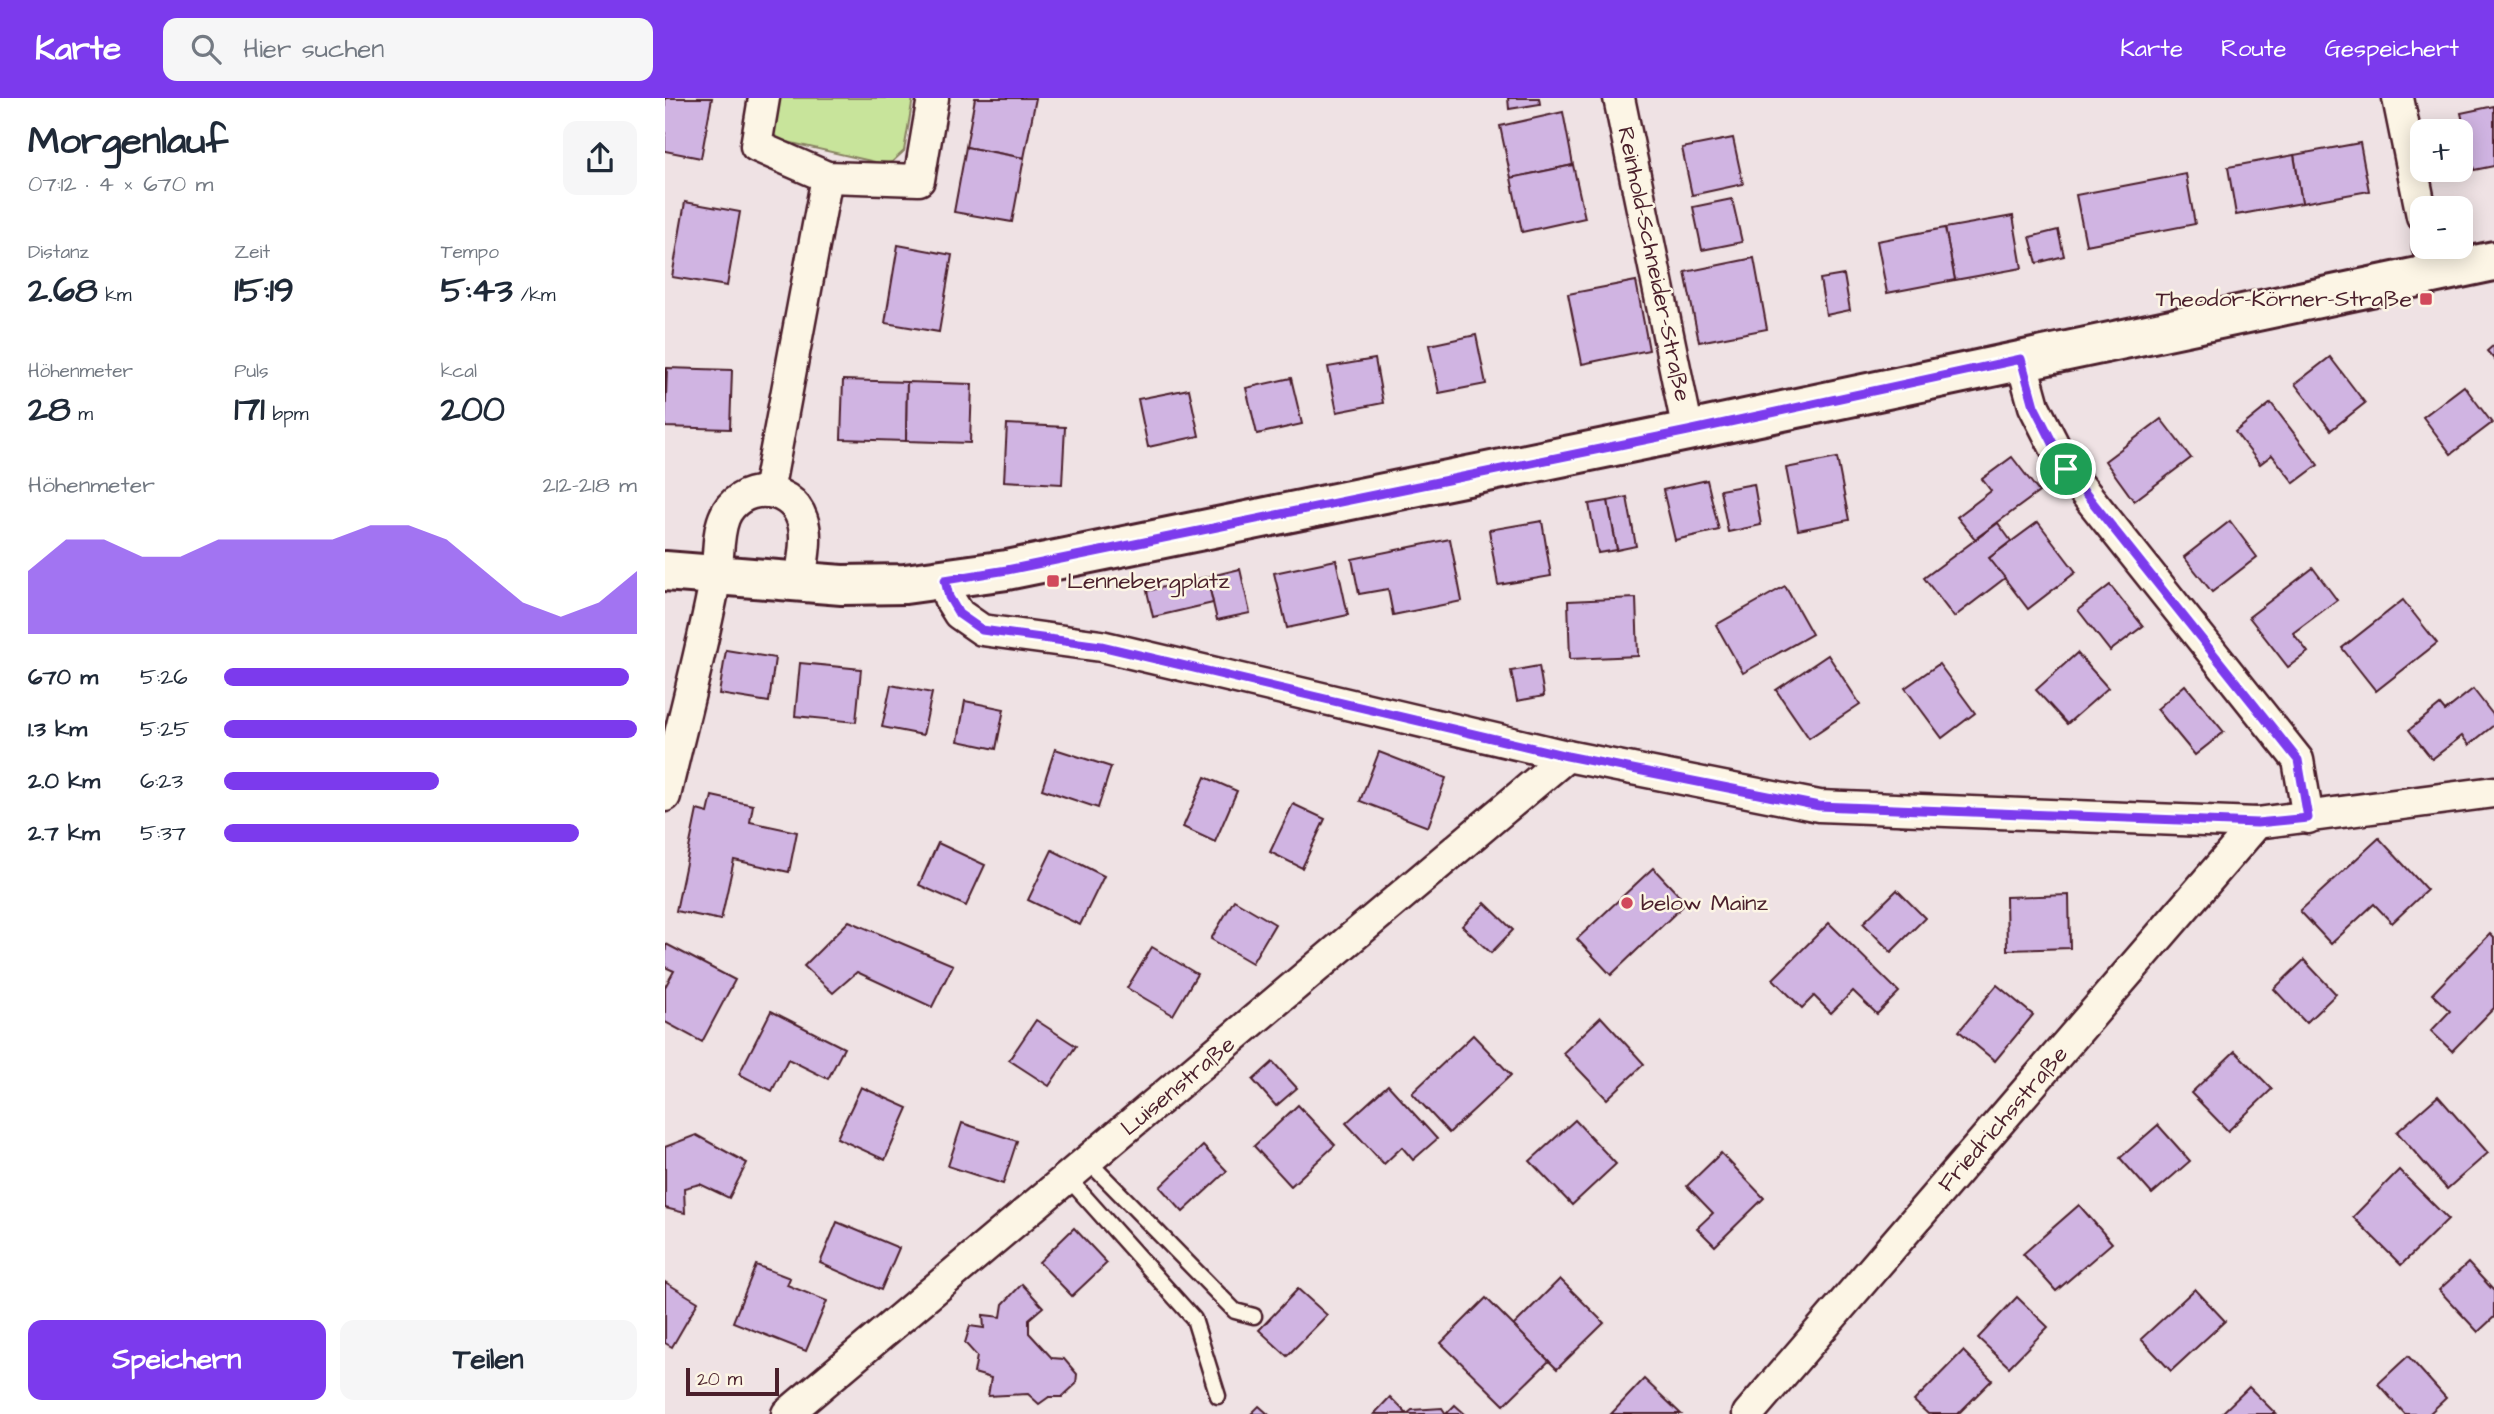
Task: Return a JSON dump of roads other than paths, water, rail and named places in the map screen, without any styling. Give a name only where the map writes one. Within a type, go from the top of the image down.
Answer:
[{"type":"main road","points":[[665,571],[842,585],[945,580],[1007,570],[1688,431],[2021,359],[2431,260],[2494,261]]},
{"type":"street","points":[[764,98],[756,146],[827,177],[919,180],[933,98]]},
{"type":"street","name":"Reinhold-Schneider-Straße","points":[[1619,98],[1688,431]]},
{"type":"street","points":[[2398,98],[2418,196]]},
{"type":"street","points":[[768,492],[827,177]]},
{"type":"street","points":[[2021,359],[2034,406],[2066,469],[2298,760],[2308,818]]},
{"type":"street","points":[[665,796],[716,576],[721,531],[729,509],[748,494],[768,492],[785,497],[802,517],[805,530],[800,583]]},
{"type":"street","points":[[945,580],[949,597],[959,614],[982,630],[1101,646],[1567,756],[1819,806],[2257,823],[2494,792]]},
{"type":"street","name":"Luisenstraße","points":[[787,1414],[1567,756]]},
{"type":"street","name":"Friedrichsstraße","points":[[1748,1414],[2257,823]]},
{"type":"lane","points":[[1078,1170],[1235,1311],[1254,1316]]},
{"type":"lane","points":[[1078,1170],[1194,1319],[1218,1396]]},
{"type":"place","name":"Theodor-Körner-Straße","points":[[2426,299]]},
{"type":"place","name":"Lennebergplatz","points":[[1053,581]]},
{"type":"place","name":"below Mainz","points":[[1627,903]]}]
